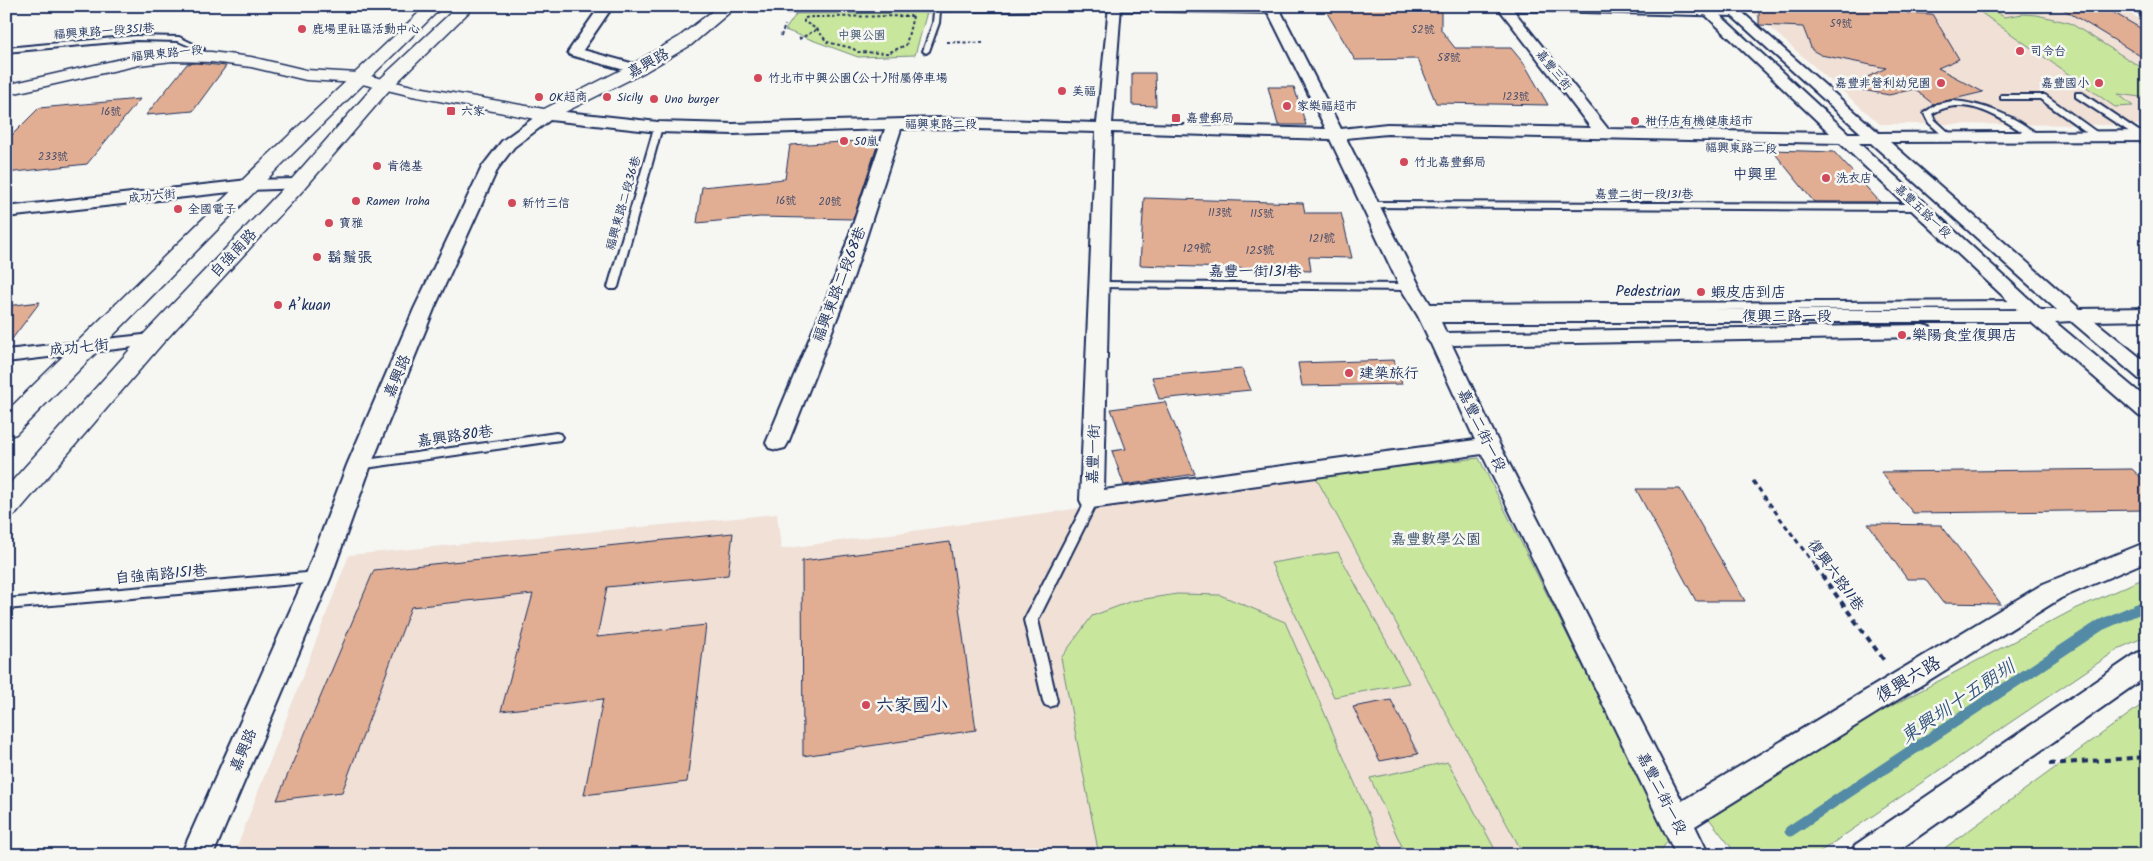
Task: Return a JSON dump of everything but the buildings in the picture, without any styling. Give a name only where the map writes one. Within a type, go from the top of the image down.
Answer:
[{"type":"main road","points":[[6,428],[248,185],[435,6]]},
{"type":"main road","name":"自強南路","points":[[6,506],[152,340],[298,184],[385,84],[467,6]]},
{"type":"main road","name":"嘉興路","points":[[547,115],[637,69],[685,41],[728,7]]},
{"type":"main road","name":"福興東路一段","points":[[6,84],[116,58],[162,51],[201,48],[266,54],[329,67],[358,78],[412,91],[547,115]]},
{"type":"main road","name":"福興東路一段","points":[[6,90],[139,60],[173,56],[210,57],[251,62],[306,75],[358,78]]},
{"type":"street","points":[[607,6],[576,52],[637,69]]},
{"type":"street","points":[[2135,6],[2147,13]]},
{"type":"street","name":"嘉豐一街","points":[[1114,7],[1104,127],[1092,500],[1489,446]]},
{"type":"street","name":"嘉豐三街","points":[[1504,7],[1604,134]]},
{"type":"street","name":"嘉豐二街一段","points":[[1272,8],[1336,134],[1369,206],[1410,287],[1425,312],[1489,446],[1693,855]]},
{"type":"street","name":"嘉豐五路一段","points":[[1706,10],[2030,310],[2147,411]]},
{"type":"street","name":"嘉豐五路一段","points":[[1730,10],[2083,321],[2147,374]]},
{"type":"street","name":"福興東路二段","points":[[547,115],[658,127],[733,129],[896,124],[1104,127],[1336,134],[1387,129],[1604,134],[1849,144],[1888,150],[2145,140]]},
{"type":"street","name":"嘉興路","points":[[197,855],[318,577],[359,465],[424,309],[490,167],[508,144],[547,115]]},
{"type":"street","name":"福興東路二段68巷","points":[[778,443],[845,275],[896,124]]},
{"type":"street","name":"福興東路二段","points":[[1336,134],[1391,144],[1849,144],[1874,138],[2098,136],[2145,140]]},
{"type":"street","name":"成功六街","points":[[6,212],[248,185],[298,184]]},
{"type":"street","name":"復興三路一段","points":[[1425,312],[2030,310],[2083,321],[2147,327]]},
{"type":"street","name":"復興三路一段","points":[[1437,339],[2053,329],[2083,321],[2147,314]]},
{"type":"street","name":"成功七街","points":[[6,356],[152,340]]},
{"type":"street","name":"復興六路","points":[[1676,821],[2052,591],[2147,550]]},
{"type":"street","points":[[1866,855],[2147,661]]},
{"type":"lane","points":[[701,6],[1272,8]]},
{"type":"lane","points":[[926,51],[936,22],[937,7]]},
{"type":"lane","points":[[1504,7],[1730,10]]},
{"type":"lane","name":"福興東路一段351巷","points":[[6,50],[136,38],[179,40],[201,48]]},
{"type":"lane","points":[[2079,95],[2145,140]]},
{"type":"lane","points":[[2004,97],[2042,97],[2098,136]]},
{"type":"lane","points":[[1951,138],[1932,121],[1928,113],[1935,106],[1952,103],[1976,106],[2008,118],[2036,137]]},
{"type":"lane","name":"福興東路二段36巷","points":[[613,287],[658,127]]},
{"type":"lane","name":"嘉豐二街一段131巷","points":[[1369,206],[1919,207]]},
{"type":"lane","name":"嘉豐一街131巷","points":[[1100,285],[1410,287]]},
{"type":"lane","name":"嘉興路80巷","points":[[359,465],[556,437]]},
{"type":"lane","points":[[1050,701],[1031,620],[1092,500]]},
{"type":"lane","name":"自強南路151巷","points":[[6,604],[318,577]]},
{"type":"path","points":[[913,16],[906,44],[900,50],[888,54],[858,52],[852,48],[827,42],[816,29],[804,22],[804,18],[913,16]]},
{"type":"path","points":[[799,39],[816,29]]},
{"type":"path","points":[[929,42],[986,43]]},
{"type":"path","name":"復興六路11巷","points":[[1753,481],[1901,684]]},
{"type":"path","points":[[2042,764],[2147,757]]},
{"type":"shaded area","points":[[1745,6],[2117,6],[2147,23],[2147,125],[1880,124]]},
{"type":"shaded area","name":"六家國小","points":[[1315,476],[1524,855],[234,855],[349,555],[777,514],[781,549]]},
{"type":"green space","points":[[1973,7],[1988,7],[2004,17],[2023,14],[2037,15],[2070,23],[2147,71],[2147,98],[2118,94],[2133,106],[2115,107]]},
{"type":"green space","name":"中興公園","points":[[927,12],[915,55],[858,57],[785,30],[797,13]]},
{"type":"green space","name":"嘉豐數學公園","points":[[1479,458],[1669,839],[1658,855],[1524,855],[1315,476]]},
{"type":"green space","points":[[1338,552],[1409,683],[1334,697],[1271,563]]},
{"type":"green space","points":[[2147,577],[2147,636],[2120,648],[1815,855],[1737,855],[1700,807],[2073,610]]},
{"type":"green space","points":[[1177,594],[1220,595],[1285,622],[1386,855],[1099,855],[1061,658],[1092,616],[1132,601]]},
{"type":"green space","points":[[2147,701],[2147,855],[1935,855]]},
{"type":"green space","points":[[1448,762],[1498,855],[1406,855],[1370,778]]},
{"type":"waterway","name":"東興圳十五朗圳","points":[[1790,831],[2101,625],[2147,605]]},
{"type":"place","name":"鹿場里社區活動中心","points":[[302,29]]},
{"type":"place","name":"司令台","points":[[2020,51]]},
{"type":"place","name":"竹北市中興公園(公十)附屬停車場","points":[[758,78]]},
{"type":"place","name":"嘉豐非營利幼兒園","points":[[1941,83]]},
{"type":"place","name":"嘉豐國小","points":[[2099,83]]},
{"type":"place","name":"美福","points":[[1062,91]]},
{"type":"place","name":"OK超商","points":[[539,97]]},
{"type":"place","name":"Sicily","points":[[607,97]]},
{"type":"place","name":"Uno burger","points":[[654,99]]},
{"type":"place","name":"家樂福超市","points":[[1287,106]]},
{"type":"place","name":"六家","points":[[451,111]]},
{"type":"place","name":"嘉豐郵局","points":[[1176,118]]},
{"type":"place","name":"柑仔店有機健康超市","points":[[1635,121]]},
{"type":"place","name":"50嵐","points":[[844,141]]},
{"type":"place","name":"竹北嘉豐郵局","points":[[1404,162]]},
{"type":"place","name":"肯德基","points":[[377,166]]},
{"type":"place","name":"洗衣店","points":[[1826,178]]},
{"type":"place","name":"Ramen Iroha","points":[[356,201]]},
{"type":"place","name":"新竹三信","points":[[512,203]]},
{"type":"place","name":"全國電子","points":[[178,209]]},
{"type":"place","name":"寶雅","points":[[329,223]]},
{"type":"place","name":"鬍鬚張","points":[[317,257]]},
{"type":"place","name":"蝦皮店到店","points":[[1701,292]]},
{"type":"place","name":"A’kuan","points":[[278,305]]},
{"type":"place","name":"樂陽食堂復興店","points":[[1902,335]]},
{"type":"place","name":"建築旅行","points":[[1349,373]]},
{"type":"place","name":"六家國小","points":[[866,705]]},
{"type":"district","name":"中興里","points":[[1755,174]]}]
